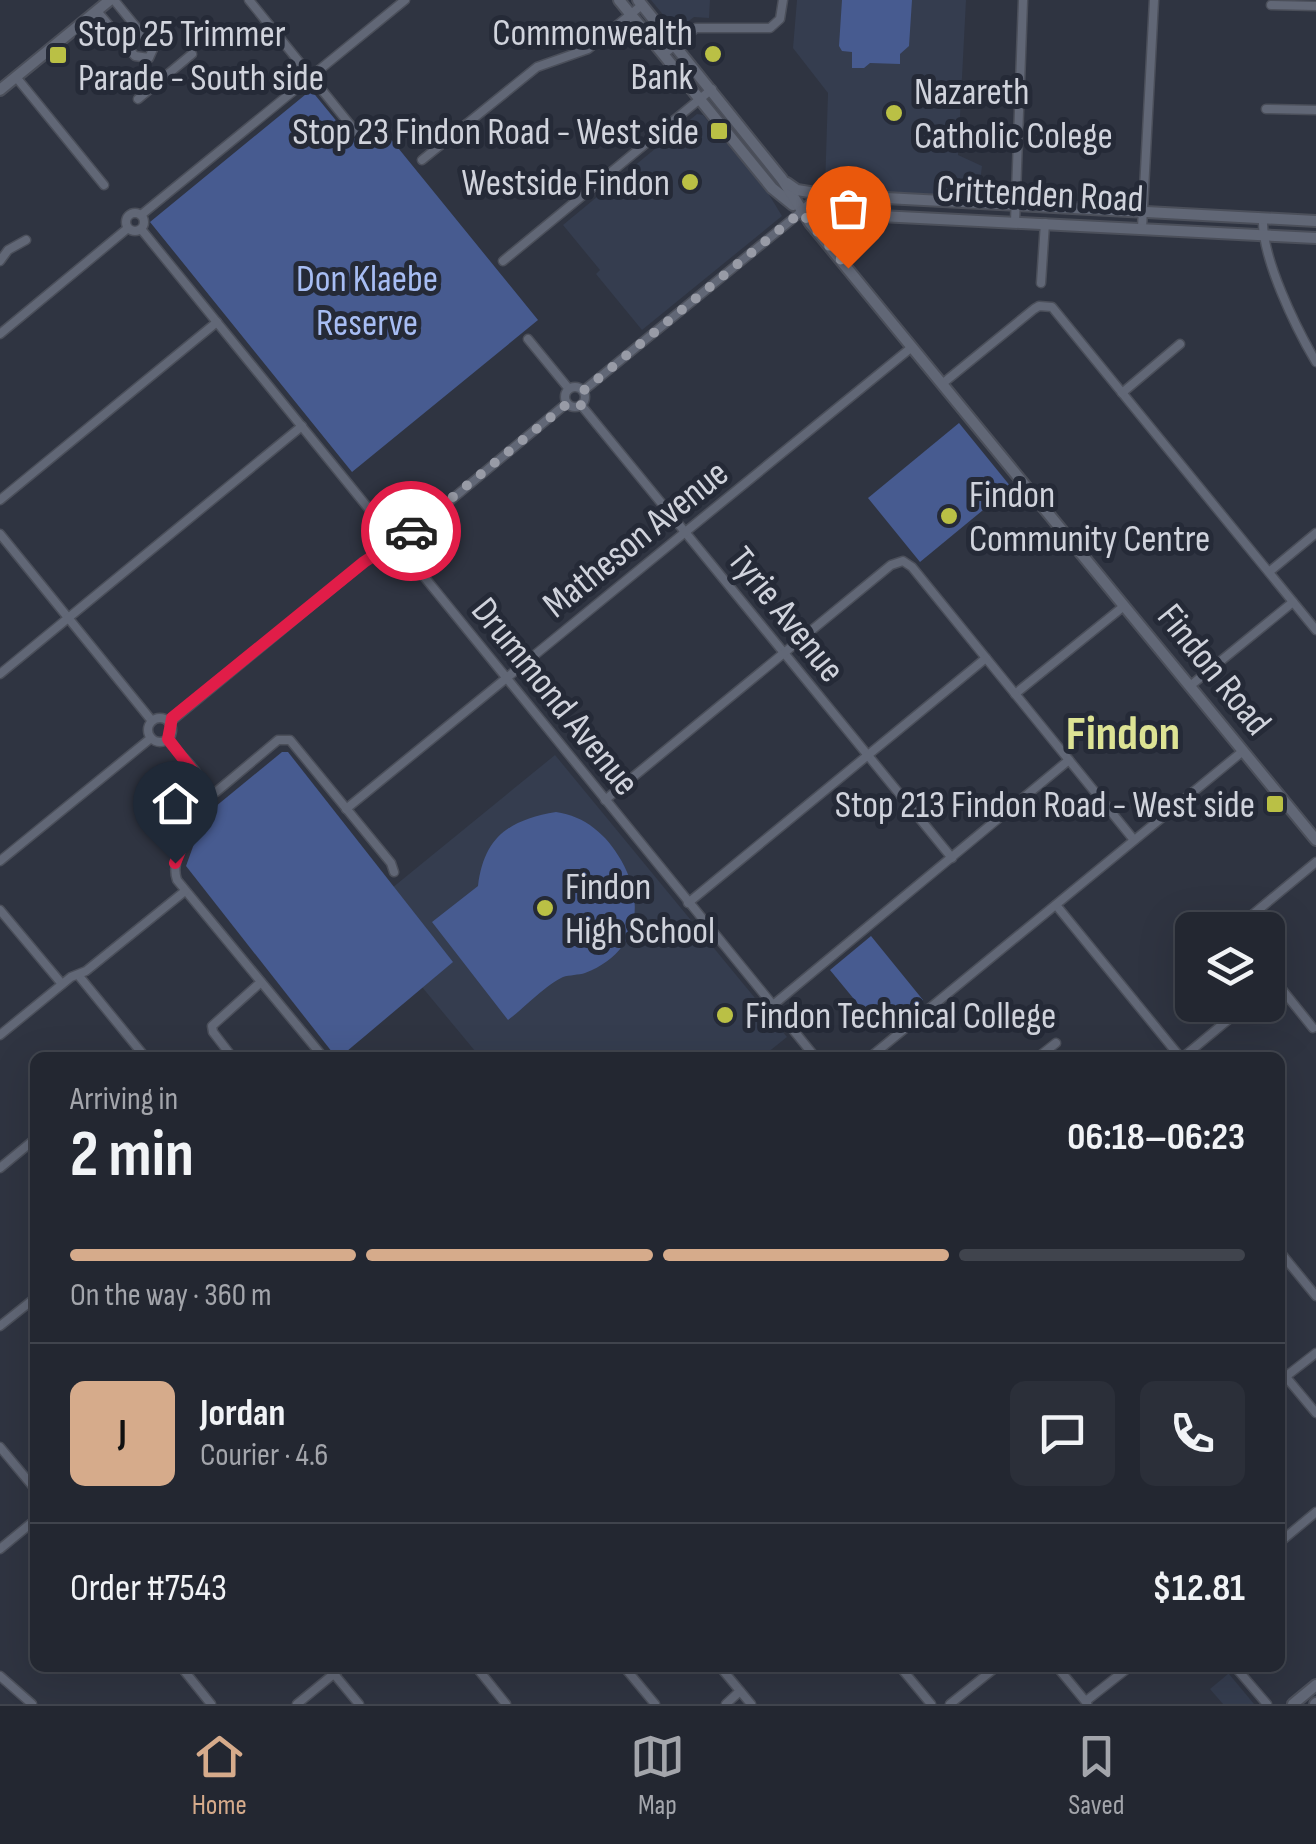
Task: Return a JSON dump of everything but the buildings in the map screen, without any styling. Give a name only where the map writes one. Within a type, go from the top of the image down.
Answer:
[{"type":"main road","name":"Findon Road","points":[[619,0],[772,188],[801,212]]},
{"type":"main road","name":"Findon Road","points":[[640,2],[712,88],[782,180],[801,212],[1316,840]]},
{"type":"main road","points":[[0,90],[105,3]]},
{"type":"main road","points":[[730,136],[747,136]]},
{"type":"main road","name":"Crittenden Road","points":[[782,180],[797,190],[829,195],[1316,221]]},
{"type":"main road","points":[[801,212],[829,195]]},
{"type":"main road","name":"Crittenden Road","points":[[801,212],[1316,238]]},
{"type":"main road","points":[[826,242],[827,223],[839,214]]},
{"type":"main road","points":[[1293,1704],[1316,1685]]},
{"type":"street","points":[[249,0],[356,132]]},
{"type":"street","points":[[141,215],[405,0]]},
{"type":"street","points":[[664,54],[696,28],[770,28],[780,19],[782,0]]},
{"type":"street","points":[[1015,222],[1023,0]]},
{"type":"street","points":[[1142,228],[1154,0]]},
{"type":"street","points":[[422,160],[536,67],[588,49],[640,2]]},
{"type":"street","points":[[105,3],[135,56],[149,58]]},
{"type":"street","points":[[105,3],[150,44],[153,50],[149,58]]},
{"type":"street","points":[[1271,6],[1316,6]]},
{"type":"street","points":[[138,100],[192,54]]},
{"type":"street","points":[[149,58],[164,77]]},
{"type":"street","points":[[16,77],[104,185]]},
{"type":"street","points":[[503,261],[712,88]]},
{"type":"street","points":[[1266,109],[1316,110]]},
{"type":"street","points":[[134,212],[141,215],[141,229],[128,228],[127,217],[134,212]]},
{"type":"street","points":[[583,391],[801,212]]},
{"type":"street","points":[[1262,218],[1262,236],[1303,340],[1316,362]]},
{"type":"street","points":[[1041,283],[1044,223]]},
{"type":"street","points":[[0,334],[128,228]]},
{"type":"street","name":"Drummond Avenue","points":[[141,229],[811,1052]]},
{"type":"street","points":[[0,261],[8,250],[26,240]]},
{"type":"street","points":[[0,241],[8,250]]},
{"type":"street","points":[[942,384],[1034,309],[1052,307],[1316,630]]},
{"type":"street","points":[[0,500],[217,322]]},
{"type":"street","points":[[528,339],[569,389]]},
{"type":"street","points":[[1122,393],[1180,344]]},
{"type":"street","name":"Matheson Avenue","points":[[346,808],[912,347]]},
{"type":"street","points":[[569,389],[583,391],[582,405],[567,404],[565,394],[569,389]]},
{"type":"street","points":[[170,723],[364,562],[428,520],[567,404]]},
{"type":"street","name":"Tyrie Avenue","points":[[582,405],[952,858]]},
{"type":"street","points":[[0,674],[302,426]]},
{"type":"street","points":[[1269,572],[1316,533]]},
{"type":"street","points":[[0,534],[152,721]]},
{"type":"street","points":[[605,800],[891,565],[903,561],[912,567],[1134,840]]},
{"type":"street","points":[[1190,686],[1292,602]]},
{"type":"street","points":[[1015,694],[1124,606]]},
{"type":"street","points":[[688,903],[986,658]]},
{"type":"street","points":[[151,738],[148,728],[152,721],[163,718],[172,729],[168,739]]},
{"type":"street","points":[[151,738],[168,739]]},
{"type":"street","points":[[0,861],[151,738]]},
{"type":"street","points":[[168,739],[202,783],[203,796],[175,863],[178,880],[319,1052]]},
{"type":"street","points":[[203,796],[216,792],[284,739],[290,740],[391,863],[394,872]]},
{"type":"street","points":[[877,1052],[1242,751]]},
{"type":"street","points":[[773,1006],[1069,760]]},
{"type":"street","points":[[1256,912],[1316,862]]},
{"type":"street","points":[[0,1035],[186,891]]},
{"type":"street","points":[[1056,905],[1177,1052]]},
{"type":"street","points":[[0,910],[62,984]]},
{"type":"street","points":[[80,976],[138,1052]]},
{"type":"street","points":[[229,1052],[212,1026],[261,982]]},
{"type":"street","points":[[1285,999],[1313,1028]]},
{"type":"street","points":[[1189,1052],[1225,1022]]},
{"type":"street","points":[[1045,1052],[1056,1043]]},
{"type":"street","points":[[0,1168],[30,1144]]},
{"type":"street","points":[[1285,1258],[1316,1296]]},
{"type":"street","points":[[0,1326],[30,1302]]},
{"type":"street","points":[[1285,1377],[1316,1352]]},
{"type":"street","points":[[1285,1381],[1316,1414]]},
{"type":"street","points":[[0,1447],[30,1484]]},
{"type":"street","points":[[26,1479],[30,1476]]},
{"type":"street","points":[[1285,1538],[1316,1512]]},
{"type":"street","points":[[0,1549],[30,1524]]},
{"type":"street","points":[[185,1672],[211,1704]]},
{"type":"street","points":[[297,1704],[337,1672]]},
{"type":"street","points":[[339,1672],[359,1704]]},
{"type":"street","points":[[480,1672],[506,1704]]},
{"type":"street","points":[[629,1672],[650,1702]]},
{"type":"street","points":[[724,1672],[751,1704]]},
{"type":"street","points":[[905,1672],[933,1704],[942,1704]]},
{"type":"street","points":[[950,1704],[990,1672]]},
{"type":"street","points":[[1061,1672],[1087,1703],[1123,1672]]},
{"type":"street","points":[[1239,1672],[1267,1704]]},
{"type":"street","points":[[0,1676],[32,1704]]},
{"type":"street","points":[[726,1704],[740,1692]]},
{"type":"shaded area","points":[[651,0],[710,0],[709,18],[694,17],[674,28]]},
{"type":"shaded area","name":"Nazareth Catholic Colege","points":[[797,0],[966,0],[958,155],[982,166],[978,198],[825,188],[828,93],[793,48]]},
{"type":"shaded area","points":[[697,114],[703,115],[768,193],[782,216],[642,330],[596,274],[600,270],[563,225]]},
{"type":"shaded area","name":"Findon High School","points":[[555,755],[787,1037],[768,1052],[476,1052],[422,987],[452,962],[392,888]]},
{"type":"shaded area","points":[[1229,1674],[1254,1704],[1223,1704],[1210,1689]]},
{"type":"green space","points":[[842,0],[912,0],[909,46],[900,54],[900,64],[870,63],[864,68],[852,68],[852,52],[842,51],[839,46]]},
{"type":"green space","name":"Don Klaebe Reserve","points":[[311,90],[352,140],[377,122],[538,320],[352,472],[150,222]]},
{"type":"green space","points":[[959,423],[1011,487],[920,562],[868,498]]},
{"type":"green space","points":[[282,752],[288,752],[453,962],[346,1052],[332,1052],[186,866],[204,816]]},
{"type":"green space","points":[[556,812],[586,822],[621,860],[634,894],[632,926],[626,940],[603,964],[557,980],[508,1020],[432,922],[478,886],[486,855],[502,834],[525,820]]},
{"type":"green space","points":[[871,936],[923,1000],[882,1033],[830,970]]},
{"type":"way so far","points":[[411,531],[567,404],[582,405],[583,391],[801,212],[848,268]]},
{"type":"place","name":"Commonwealth Bank","points":[[713,54]]},
{"type":"place","name":"Stop 25 Trimmer Parade - South side","points":[[58,55]]},
{"type":"place","name":"Nazareth Catholic Colege","points":[[894,113]]},
{"type":"place","name":"Stop 23 Findon Road - West side","points":[[719,131]]},
{"type":"place","name":"Westside Findon","points":[[690,182]]},
{"type":"place","name":"Findon Community Centre","points":[[949,516]]},
{"type":"place","name":"Stop 213 Findon Road - West side","points":[[1275,804]]},
{"type":"place","name":"Findon High School","points":[[545,908]]},
{"type":"place","name":"Findon Technical College","points":[[725,1015]]},
{"type":"district","name":"Findon","points":[[1123,732]]},
{"type":"route","points":[[175,863],[203,796],[202,783],[168,739],[172,718],[364,562],[411,531]]}]
